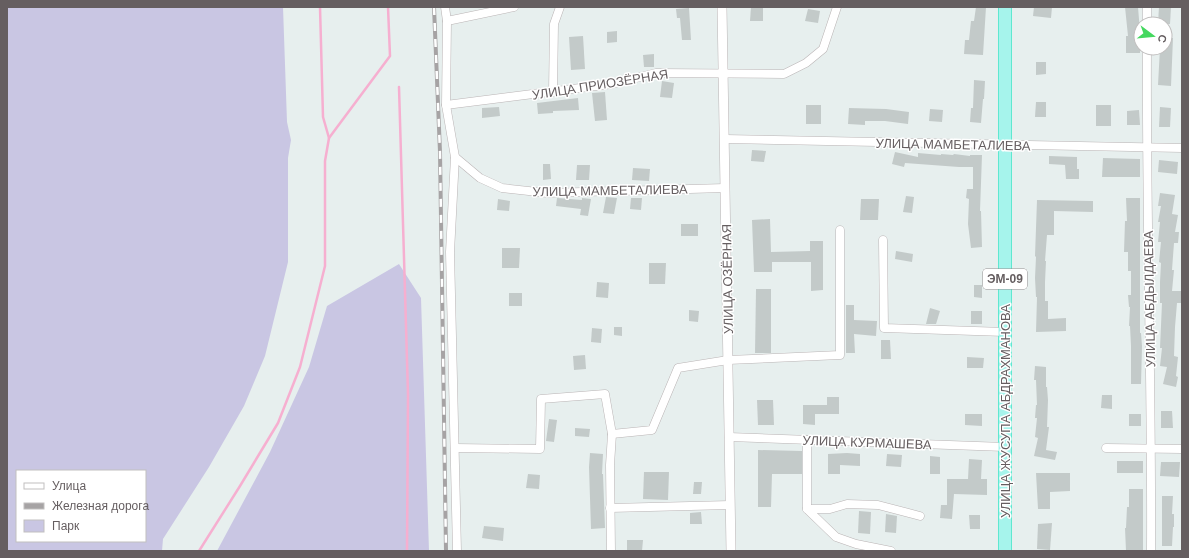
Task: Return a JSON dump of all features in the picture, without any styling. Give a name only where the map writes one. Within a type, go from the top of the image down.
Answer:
[{"type":"highway","name":"УЛИЦА ЖУСУПА АБДРАХМАНОВА","points":[[1005,7],[1005,551]]},
{"type":"street","points":[[445,7],[447,21],[446,106],[455,157],[450,252],[458,551]]},
{"type":"street","points":[[447,21],[514,7]]},
{"type":"street","points":[[553,92],[554,24],[560,7]]},
{"type":"street","name":"УЛИЦА ОЗЁРНАЯ","points":[[722,7],[731,551]]},
{"type":"street","name":"УЛИЦА ПРИОЗЁРНАЯ","points":[[446,106],[612,84],[656,73],[784,74],[806,63],[823,49],[837,7]]},
{"type":"street","name":"УЛИЦА АБДЫЛДАЕВА","points":[[1147,56],[1146,147],[1151,448],[1151,551]]},
{"type":"street","name":"УЛИЦА МАМБЕТАЛИЕВА","points":[[725,139],[1182,148]]},
{"type":"street","name":"УЛИЦА МАМБЕТАЛИЕВА","points":[[455,157],[480,178],[502,188],[547,193],[726,188]]},
{"type":"street","points":[[612,434],[652,430],[678,368],[728,360],[840,355],[840,230]]},
{"type":"street","points":[[883,240],[884,328],[1005,332]]},
{"type":"street","points":[[455,448],[540,449],[541,399],[605,394],[612,434],[610,466],[611,551]]},
{"type":"street","name":"УЛИЦА КУРМАШЕВА","points":[[729,437],[1005,447]]},
{"type":"street","points":[[807,440],[807,509],[836,537],[856,544],[891,551]]},
{"type":"street","points":[[1106,448],[1182,449]]},
{"type":"street","points":[[807,509],[830,508],[847,504],[878,505],[920,516]]},
{"type":"street","points":[[610,508],[730,505]]},
{"type":"green space","points":[[7,7],[283,7],[287,122],[291,140],[288,158],[288,262],[265,356],[244,406],[209,467],[163,539],[162,551],[7,551]]},
{"type":"green space","points":[[399,264],[421,298],[429,551],[217,551],[270,452],[309,367],[327,306]]},
{"type":"building","points":[[751,7],[763,7],[763,21],[750,21]]},
{"type":"building","points":[[976,7],[986,7],[983,55],[964,54],[965,40],[969,40],[971,21],[974,21]]},
{"type":"building","points":[[1034,7],[1052,7],[1051,18],[1033,16]]},
{"type":"building","points":[[1125,7],[1138,7],[1139,16],[1133,16],[1133,53],[1126,53],[1126,36],[1128,36]]},
{"type":"building","points":[[1159,7],[1171,7],[1170,16],[1158,16]]},
{"type":"building","points":[[689,8],[691,40],[682,40],[680,18],[677,18],[676,9]]},
{"type":"building","points":[[808,9],[820,11],[818,23],[805,21]]},
{"type":"building","points":[[617,31],[617,42],[607,43],[607,32]]},
{"type":"building","points":[[583,36],[585,69],[571,70],[569,37]]},
{"type":"building","points":[[654,54],[654,67],[644,67],[643,55]]},
{"type":"building","points":[[1160,56],[1172,56],[1171,86],[1158,85]]},
{"type":"building","points":[[1036,62],[1046,62],[1046,74],[1036,75]]},
{"type":"building","points":[[974,80],[985,81],[981,123],[970,122],[971,108],[973,108]]},
{"type":"building","points":[[662,81],[674,83],[672,98],[660,97]]},
{"type":"building","points":[[605,92],[607,120],[595,121],[592,93]]},
{"type":"building","points":[[578,98],[579,110],[553,111],[553,113],[538,114],[537,103]]},
{"type":"building","points":[[1036,102],[1046,102],[1046,117],[1035,117]]},
{"type":"building","points":[[806,105],[821,105],[821,124],[806,124]]},
{"type":"building","points":[[1096,105],[1111,105],[1111,126],[1096,126]]},
{"type":"building","points":[[499,107],[500,116],[482,118],[482,108]]},
{"type":"building","points":[[1160,107],[1171,108],[1170,127],[1159,127]]},
{"type":"building","points":[[849,108],[886,109],[909,112],[908,124],[885,121],[865,121],[865,125],[848,124]]},
{"type":"building","points":[[930,109],[943,110],[942,122],[929,121]]},
{"type":"building","points":[[1139,110],[1140,125],[1127,125],[1127,111]]},
{"type":"building","points":[[752,150],[766,151],[764,162],[751,161]]},
{"type":"building","points":[[895,152],[918,157],[918,153],[970,156],[982,155],[980,211],[982,247],[971,248],[968,224],[969,199],[966,198],[967,189],[973,189],[973,167],[905,163],[904,167],[892,164]]},
{"type":"building","points":[[1049,156],[1077,157],[1079,179],[1066,179],[1065,165],[1049,164]]},
{"type":"building","points":[[1103,158],[1140,159],[1140,177],[1102,177]]},
{"type":"building","points":[[1159,160],[1178,162],[1177,174],[1158,172]]},
{"type":"building","points":[[543,164],[550,164],[551,179],[543,180]]},
{"type":"building","points":[[577,165],[590,165],[589,180],[576,180]]},
{"type":"building","points":[[633,168],[650,169],[649,181],[632,180]]},
{"type":"building","points":[[1160,193],[1175,195],[1172,214],[1178,215],[1175,232],[1179,232],[1178,243],[1174,243],[1172,270],[1174,270],[1172,291],[1182,291],[1182,303],[1177,303],[1175,327],[1174,356],[1178,357],[1176,376],[1178,377],[1176,387],[1163,384],[1167,367],[1160,366],[1162,348],[1160,348],[1162,303],[1160,303],[1161,263],[1159,262],[1161,242],[1158,242],[1160,222],[1158,222],[1161,206],[1158,206]]},
{"type":"building","points":[[906,196],[914,197],[912,213],[903,212]]},
{"type":"building","points":[[606,197],[617,198],[614,214],[603,213]]},
{"type":"building","points":[[557,198],[582,200],[582,198],[591,199],[588,216],[580,215],[581,209],[556,206]]},
{"type":"building","points":[[631,198],[642,198],[641,210],[630,209]]},
{"type":"building","points":[[1126,198],[1140,198],[1140,333],[1142,346],[1141,384],[1131,384],[1131,346],[1129,326],[1130,307],[1128,295],[1131,295],[1131,271],[1128,271],[1128,252],[1124,252],[1125,221],[1127,221]]},
{"type":"building","points":[[498,199],[510,201],[509,211],[497,210]]},
{"type":"building","points":[[861,199],[879,199],[878,220],[860,220]]},
{"type":"building","points":[[1037,200],[1093,201],[1093,212],[1054,211],[1054,235],[1047,235],[1045,261],[1045,301],[1048,301],[1048,319],[1066,318],[1066,331],[1036,332],[1037,297],[1035,256]]},
{"type":"building","points":[[770,219],[771,252],[810,251],[810,241],[823,241],[823,290],[811,291],[811,262],[772,262],[772,272],[754,272],[752,220]]},
{"type":"building","points":[[681,224],[698,224],[698,236],[681,236]]},
{"type":"building","points":[[502,248],[520,248],[519,268],[502,268]]},
{"type":"building","points":[[896,251],[913,254],[912,262],[895,259]]},
{"type":"building","points":[[649,263],[666,263],[665,284],[649,284]]},
{"type":"building","points":[[597,282],[609,283],[608,298],[596,297]]},
{"type":"building","points":[[974,285],[982,285],[982,298],[974,297]]},
{"type":"building","points":[[756,289],[771,289],[771,353],[755,353]]},
{"type":"building","points":[[509,293],[522,293],[522,306],[509,306]]},
{"type":"building","points":[[846,305],[854,305],[854,320],[877,321],[876,336],[854,334],[855,353],[846,353]]},
{"type":"building","points":[[930,308],[940,311],[936,324],[926,324]]},
{"type":"building","points":[[689,310],[699,311],[698,322],[689,321]]},
{"type":"building","points":[[971,311],[982,311],[982,324],[971,324]]},
{"type":"building","points":[[614,327],[622,327],[622,336],[614,335]]},
{"type":"building","points":[[592,328],[602,329],[601,343],[591,342]]},
{"type":"building","points":[[881,340],[890,340],[891,359],[881,359]]},
{"type":"building","points":[[585,355],[586,369],[574,370],[573,356]]},
{"type":"building","points":[[967,357],[984,358],[983,368],[967,368]]},
{"type":"building","points":[[1035,366],[1046,367],[1046,387],[1048,400],[1047,427],[1049,427],[1046,450],[1057,452],[1055,460],[1034,456],[1038,438],[1035,437],[1037,405],[1036,380],[1034,380]]},
{"type":"building","points":[[1102,395],[1112,395],[1112,409],[1101,408]]},
{"type":"building","points":[[827,397],[839,397],[839,414],[815,414],[815,425],[803,424],[803,405],[827,405]]},
{"type":"building","points":[[757,400],[773,400],[774,425],[758,425]]},
{"type":"building","points":[[1161,411],[1172,411],[1173,428],[1161,428]]},
{"type":"building","points":[[965,414],[982,414],[982,426],[965,425]]},
{"type":"building","points":[[1129,414],[1141,414],[1141,426],[1129,426]]},
{"type":"building","points":[[549,419],[557,420],[554,442],[546,441]]},
{"type":"building","points":[[575,428],[590,429],[589,437],[575,436]]},
{"type":"building","points":[[758,450],[802,451],[802,474],[772,474],[771,507],[758,507]]},
{"type":"building","points":[[590,453],[603,454],[602,474],[605,528],[591,529]]},
{"type":"building","points":[[828,454],[860,454],[860,466],[840,465],[840,474],[828,474]]},
{"type":"building","points":[[887,454],[902,455],[901,467],[886,466]]},
{"type":"building","points":[[930,456],[940,457],[940,474],[930,474]]},
{"type":"building","points":[[969,459],[982,460],[981,479],[987,479],[987,495],[954,494],[952,519],[940,518],[941,505],[947,505],[947,479],[968,479]]},
{"type":"building","points":[[1117,461],[1143,461],[1143,473],[1117,473]]},
{"type":"building","points":[[1161,462],[1180,462],[1179,477],[1160,476]]},
{"type":"building","points":[[644,472],[669,472],[668,500],[643,499]]},
{"type":"building","points":[[1036,473],[1070,473],[1070,491],[1050,492],[1050,509],[1038,509]]},
{"type":"building","points":[[528,474],[540,475],[539,489],[526,488]]},
{"type":"building","points":[[694,482],[702,482],[701,494],[693,494]]},
{"type":"building","points":[[1129,489],[1143,489],[1143,551],[1126,551],[1125,528],[1127,507],[1129,507]]},
{"type":"building","points":[[1162,496],[1173,496],[1172,514],[1174,514],[1174,527],[1172,546],[1162,546]]},
{"type":"building","points":[[859,511],[871,512],[870,534],[858,533]]},
{"type":"building","points":[[701,512],[702,524],[690,524],[690,513]]},
{"type":"building","points":[[886,514],[897,516],[896,533],[885,532]]},
{"type":"building","points":[[969,515],[980,515],[980,529],[970,529]]},
{"type":"building","points":[[1052,523],[1050,550],[1037,549],[1038,524]]},
{"type":"building","points":[[484,526],[504,528],[503,541],[482,538]]},
{"type":"building","points":[[627,540],[643,540],[642,551],[627,551]]},
{"type":"waterway","points":[[199,551],[278,423],[300,367],[325,266],[325,161],[329,138],[323,117],[320,7]]},
{"type":"waterway","points":[[329,138],[390,56],[388,7]]},
{"type":"waterway","points":[[399,87],[408,394],[407,551]]},
{"type":"railway","points":[[434,7],[440,152],[446,551]]}]
